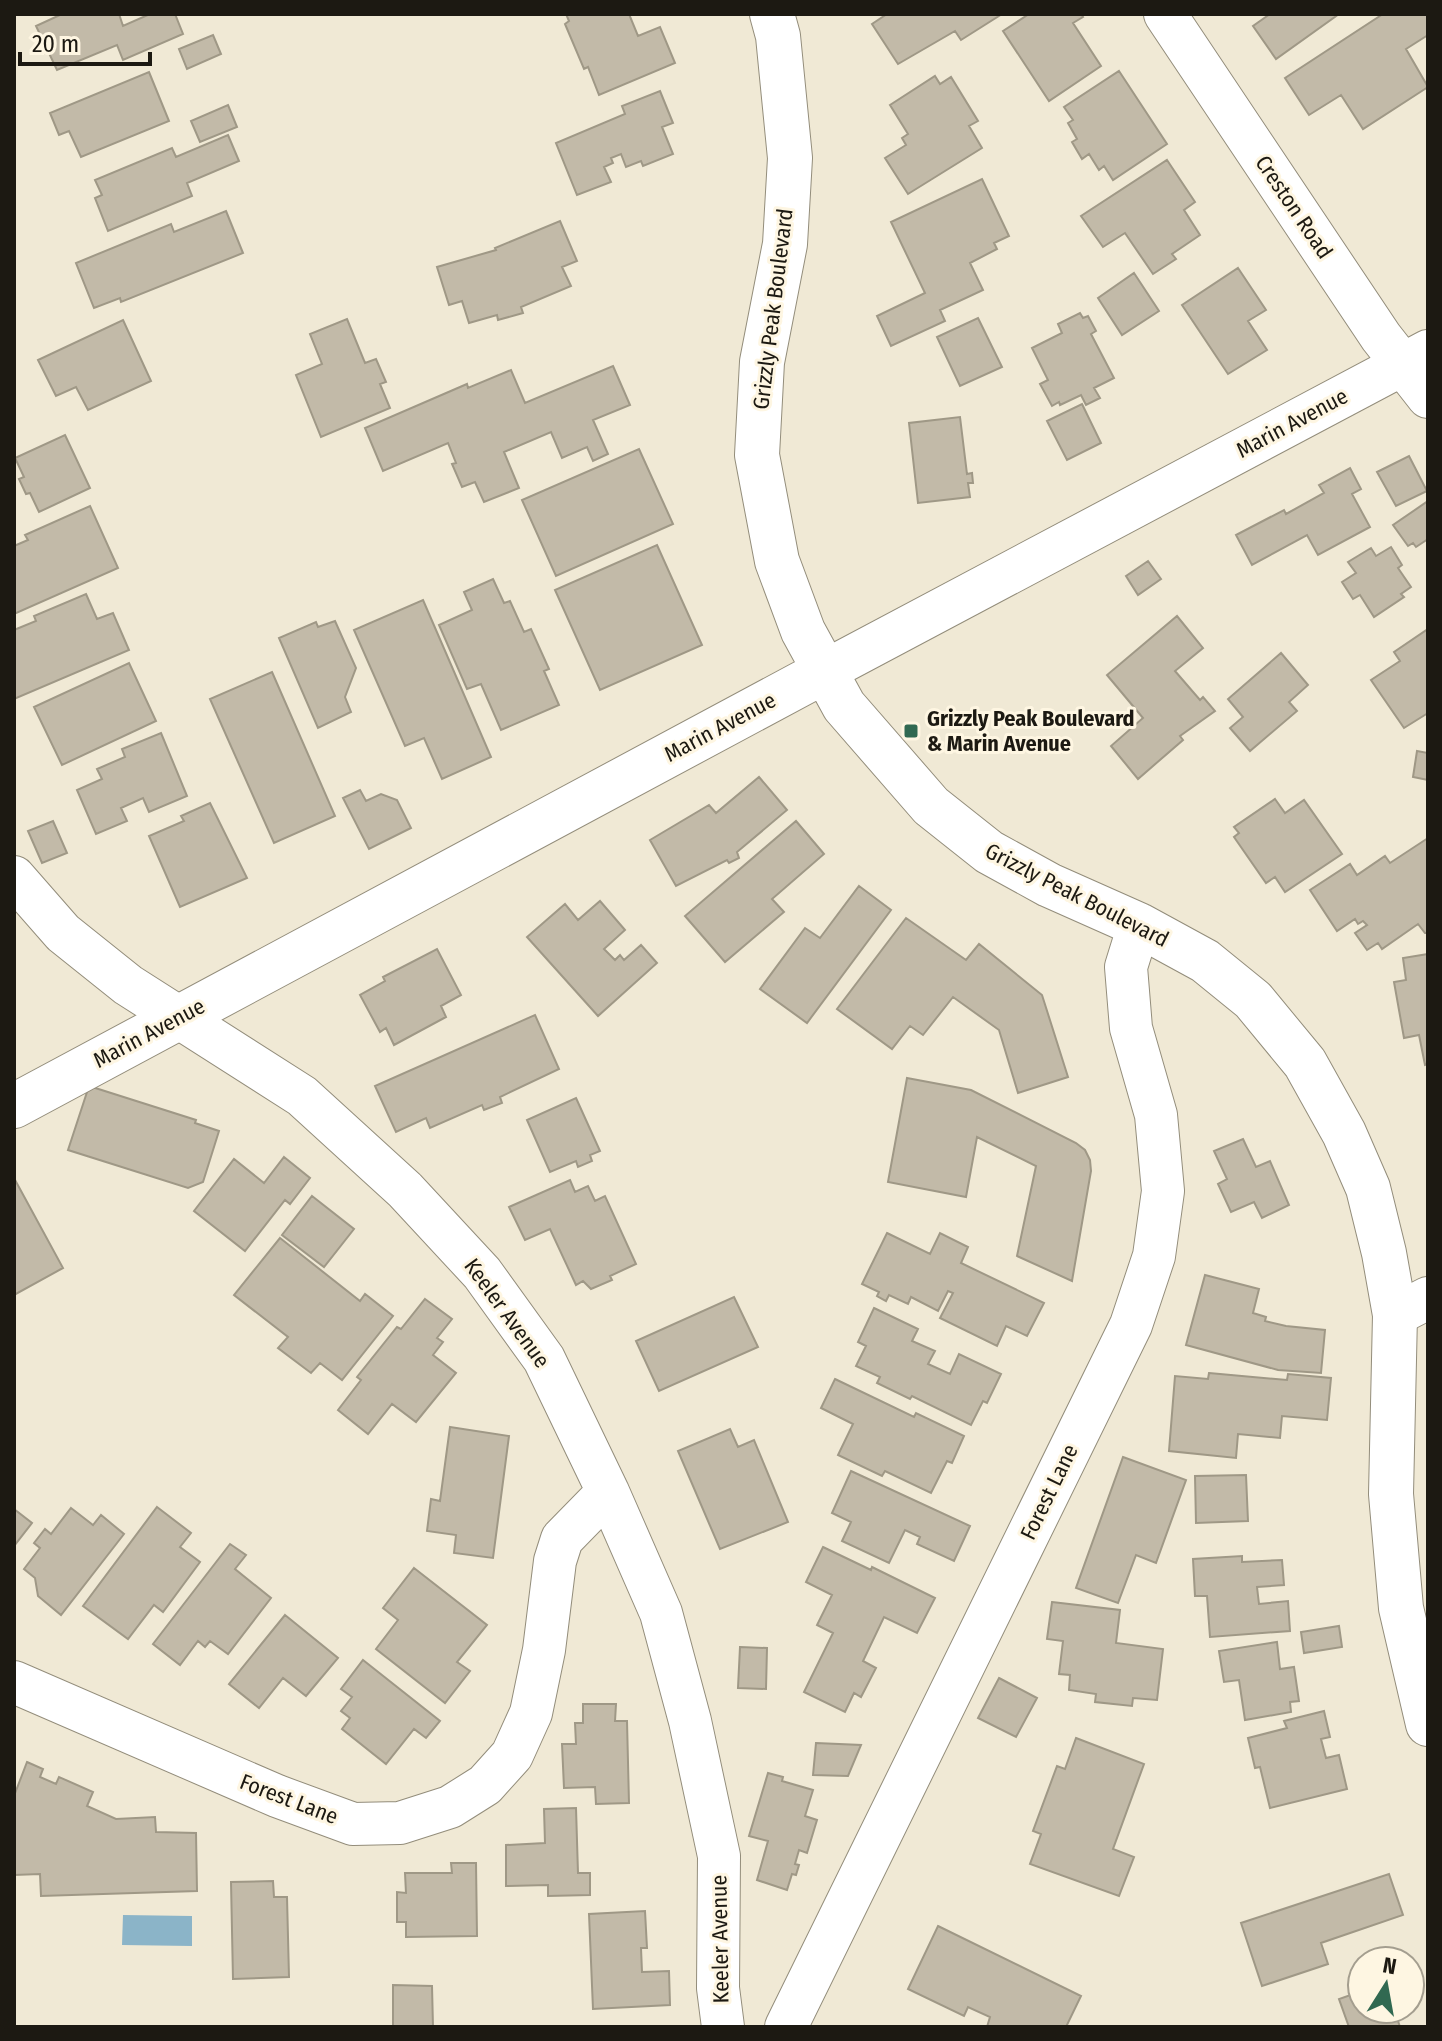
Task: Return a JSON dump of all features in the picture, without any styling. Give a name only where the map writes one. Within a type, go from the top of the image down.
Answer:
[{"type":"street","name":"Grizzly Peak Boulevard","points":[[772,14],[778,36],[790,158],[785,244],[762,362],[757,455],[777,561],[803,631],[844,706],[931,806],[989,852],[1049,885],[1139,925],[1205,961],[1253,1000],[1305,1063],[1344,1133],[1368,1188],[1411,1306],[1391,1494],[1401,1608],[1428,1724]]},
{"type":"street","name":"Creston Road","points":[[1165,14],[1381,337],[1415,358],[1428,397]]},
{"type":"street","name":"Marin Avenue","points":[[14,1106],[1415,358]]},
{"type":"street","name":"Keeler Avenue","points":[[14,877],[63,933],[128,985],[302,1096],[405,1190],[482,1273],[544,1359],[608,1492],[661,1613],[690,1721],[719,1856],[718,1988],[723,2027]]},
{"type":"street","name":"Forest Lane","points":[[786,2027],[1131,1325],[1154,1256],[1163,1191],[1156,1115],[1131,1028],[1126,967],[1139,925]]},
{"type":"street","name":"Forest Lane","points":[[14,1682],[277,1796],[353,1824],[400,1823],[450,1807],[485,1785],[512,1755],[531,1713],[544,1650],[555,1561],[562,1539],[580,1517],[608,1492]]},
{"type":"water","points":[[123,1915],[192,1916],[192,1946],[122,1945]]},
{"type":"building","points":[[62,14],[119,14],[123,26],[150,14],[175,14],[183,34],[123,60],[117,45],[57,70],[36,26]]},
{"type":"building","points":[[566,14],[629,14],[638,36],[660,27],[675,63],[599,95],[565,24],[569,21]]},
{"type":"building","points":[[887,14],[1002,14],[961,40],[955,31],[898,64],[872,24]]},
{"type":"building","points":[[1029,14],[1081,14],[1083,17],[1073,23],[1101,66],[1049,101],[1003,31]]},
{"type":"building","points":[[1270,14],[1339,14],[1276,59],[1253,26]]},
{"type":"building","points":[[1383,14],[1428,14],[1428,35],[1406,49],[1428,87],[1363,129],[1341,95],[1309,115],[1285,78]]},
{"type":"building","points":[[213,35],[221,54],[187,69],[179,49]]},
{"type":"building","points":[[1119,71],[1167,144],[1113,180],[1104,166],[1099,170],[1089,154],[1082,159],[1072,142],[1077,139],[1068,123],[1073,120],[1064,107]]},
{"type":"building","points":[[149,72],[169,121],[81,157],[69,131],[59,135],[50,113]]},
{"type":"building","points":[[935,76],[940,84],[951,77],[978,121],[969,126],[982,148],[908,194],[885,158],[906,145],[902,138],[908,134],[890,105]]},
{"type":"building","points":[[660,91],[673,123],[662,127],[673,154],[643,166],[641,161],[626,167],[621,154],[611,158],[613,163],[604,167],[611,182],[577,195],[556,143],[625,114],[622,106]]},
{"type":"building","points":[[228,105],[237,127],[200,142],[191,121]]},
{"type":"building","points":[[228,135],[239,161],[187,183],[192,196],[108,231],[95,198],[102,195],[95,180],[172,148],[176,157]]},
{"type":"building","points":[[1167,160],[1195,202],[1184,210],[1200,235],[1172,254],[1176,259],[1153,274],[1125,233],[1103,247],[1081,216]]},
{"type":"building","points":[[982,179],[1009,236],[994,243],[997,249],[970,263],[983,290],[940,310],[945,321],[891,346],[877,316],[925,293],[891,222]]},
{"type":"building","points":[[226,211],[243,253],[121,302],[120,298],[94,308],[76,263],[171,224],[174,232]]},
{"type":"building","points":[[560,221],[577,261],[562,267],[571,286],[521,307],[523,313],[498,320],[497,315],[469,323],[462,301],[449,305],[437,267],[496,250]]},
{"type":"building","points":[[1238,268],[1266,310],[1248,321],[1267,350],[1228,374],[1182,305]]},
{"type":"building","points":[[1134,273],[1159,311],[1122,335],[1098,298]]},
{"type":"building","points":[[1080,313],[1083,318],[1088,316],[1096,331],[1091,334],[1114,378],[1094,388],[1100,398],[1086,405],[1081,395],[1052,406],[1040,384],[1048,380],[1032,348],[1062,333],[1058,324]]},
{"type":"building","points":[[978,318],[1002,367],[960,386],[937,337]]},
{"type":"building","points":[[347,319],[365,363],[376,359],[386,382],[380,384],[390,408],[321,437],[296,375],[322,364],[310,334]]},
{"type":"building","points":[[123,320],[151,381],[88,410],[76,387],[56,396],[38,360]]},
{"type":"building","points":[[613,366],[630,405],[593,420],[608,454],[593,461],[587,447],[562,458],[551,432],[504,452],[519,488],[484,502],[475,482],[462,487],[452,464],[456,463],[448,443],[383,471],[365,428],[467,384],[468,388],[511,370],[525,403]]},
{"type":"building","points":[[1082,404],[1101,443],[1067,460],[1047,421]]},
{"type":"building","points":[[960,417],[967,474],[972,473],[973,483],[968,483],[970,497],[918,503],[909,423]]},
{"type":"building","points":[[65,435],[90,488],[39,512],[19,479],[24,477],[15,458]]},
{"type":"building","points":[[639,449],[673,524],[556,576],[522,500]]},
{"type":"building","points":[[1409,456],[1427,491],[1396,506],[1377,472]]},
{"type":"building","points":[[1350,468],[1361,489],[1352,494],[1370,527],[1318,555],[1307,535],[1252,565],[1236,535],[1284,510],[1286,514],[1324,493],[1319,485]]},
{"type":"building","points":[[1428,501],[1428,539],[1416,547],[1413,543],[1408,546],[1393,525]]},
{"type":"building","points":[[90,506],[118,568],[14,614],[14,546],[28,540],[25,535]]},
{"type":"building","points":[[657,545],[702,645],[600,690],[555,590]]},
{"type":"building","points":[[1391,547],[1402,565],[1398,568],[1411,587],[1401,594],[1404,597],[1374,617],[1360,595],[1353,599],[1342,582],[1356,573],[1348,562],[1371,548],[1376,556]]},
{"type":"building","points":[[1148,561],[1161,579],[1138,595],[1126,576]]},
{"type":"building","points":[[493,579],[504,603],[510,601],[524,632],[531,629],[549,669],[544,671],[559,705],[501,730],[481,684],[467,689],[439,625],[472,610],[464,592]]},
{"type":"building","points":[[86,594],[97,619],[113,613],[129,650],[14,699],[14,630],[36,621],[34,616]]},
{"type":"building","points":[[423,600],[491,757],[442,779],[424,738],[405,746],[354,630]]},
{"type":"building","points":[[1177,616],[1203,648],[1175,671],[1200,700],[1203,697],[1215,711],[1180,736],[1183,740],[1138,779],[1111,746],[1143,718],[1107,675]]},
{"type":"building","points":[[335,621],[356,668],[345,697],[351,712],[318,728],[279,638],[316,622],[318,627]]},
{"type":"building","points":[[1428,629],[1428,713],[1404,728],[1371,680],[1400,661],[1394,652]]},
{"type":"building","points":[[1281,653],[1308,685],[1289,702],[1297,711],[1250,751],[1230,728],[1243,717],[1228,699]]},
{"type":"building","points":[[129,663],[156,721],[62,765],[34,707]]},
{"type":"building","points":[[272,672],[335,816],[274,843],[210,699]]},
{"type":"building","points":[[161,733],[187,796],[149,812],[143,798],[121,808],[127,821],[96,834],[77,790],[102,779],[97,769],[125,757],[122,749]]},
{"type":"building","points":[[1417,751],[1428,753],[1428,780],[1413,777]]},
{"type":"building","points":[[759,777],[787,810],[737,852],[739,858],[729,863],[727,860],[676,886],[650,840],[709,805],[716,813]]},
{"type":"building","points":[[360,790],[366,801],[381,794],[397,800],[411,828],[369,849],[343,798]]},
{"type":"building","points":[[1275,799],[1285,813],[1304,800],[1342,854],[1285,892],[1275,877],[1266,883],[1234,837],[1239,833],[1234,827]]},
{"type":"building","points":[[210,803],[247,878],[180,907],[149,836],[184,821],[181,816]]},
{"type":"building","points":[[53,821],[67,853],[42,863],[28,831]]},
{"type":"building","points":[[796,821],[824,854],[772,899],[784,912],[725,962],[685,916]]},
{"type":"building","points":[[1428,838],[1428,933],[1418,924],[1382,949],[1378,943],[1367,950],[1355,933],[1367,925],[1363,921],[1358,924],[1355,919],[1337,931],[1310,890],[1350,864],[1357,875],[1385,856],[1390,863]]},
{"type":"building","points":[[859,886],[891,910],[807,1023],[760,989],[805,928],[820,938]]},
{"type":"building","points":[[600,901],[625,930],[604,949],[615,960],[620,955],[624,960],[641,945],[657,963],[598,1016],[527,937],[565,904],[578,920]]},
{"type":"building","points":[[906,918],[966,960],[979,944],[1042,995],[1068,1077],[1018,1093],[999,1030],[953,997],[923,1035],[910,1026],[892,1049],[837,1009]]},
{"type":"building","points":[[437,949],[461,995],[441,1006],[446,1017],[394,1045],[386,1028],[380,1032],[360,995],[385,981],[383,977]]},
{"type":"building","points":[[1428,954],[1428,1064],[1425,1065],[1419,1035],[1404,1038],[1394,982],[1406,980],[1403,958]]},
{"type":"building","points":[[535,1015],[559,1069],[500,1097],[502,1103],[484,1110],[482,1105],[430,1128],[426,1118],[396,1132],[375,1086]]},
{"type":"building","points":[[907,1078],[971,1090],[1085,1150],[1091,1171],[1072,1281],[1017,1256],[1036,1166],[977,1137],[966,1197],[888,1182]]},
{"type":"building","points":[[89,1086],[196,1120],[195,1123],[219,1131],[203,1182],[188,1188],[68,1150]]},
{"type":"building","points":[[576,1098],[600,1151],[590,1155],[592,1161],[578,1167],[576,1161],[550,1172],[527,1120]]},
{"type":"building","points":[[1243,1139],[1256,1167],[1270,1161],[1289,1205],[1262,1218],[1254,1202],[1231,1212],[1218,1184],[1227,1179],[1214,1151]]},
{"type":"building","points":[[284,1157],[310,1178],[290,1204],[285,1200],[245,1251],[194,1211],[234,1159],[264,1183]]},
{"type":"building","points":[[14,1178],[63,1268],[14,1295]]},
{"type":"building","points":[[570,1180],[575,1192],[588,1186],[595,1201],[605,1196],[636,1264],[591,1289],[583,1281],[576,1285],[550,1229],[525,1240],[509,1207]]},
{"type":"building","points":[[312,1196],[354,1229],[324,1267],[282,1235]]},
{"type":"building","points":[[887,1233],[930,1254],[940,1233],[968,1247],[961,1263],[1044,1303],[1027,1336],[1006,1326],[997,1346],[940,1318],[953,1293],[948,1291],[938,1311],[911,1297],[908,1304],[889,1295],[886,1301],[877,1296],[879,1292],[862,1284]]},
{"type":"building","points":[[280,1238],[360,1301],[365,1294],[393,1316],[342,1380],[320,1363],[311,1373],[278,1348],[288,1337],[234,1295]]},
{"type":"building","points":[[1205,1275],[1259,1289],[1253,1313],[1266,1317],[1265,1321],[1325,1330],[1321,1373],[1278,1370],[1186,1345]]},
{"type":"building","points":[[734,1297],[758,1347],[659,1391],[636,1341]]},
{"type":"building","points":[[425,1299],[452,1319],[437,1338],[443,1342],[433,1355],[456,1373],[416,1422],[392,1404],[368,1434],[338,1410],[361,1380],[357,1377],[397,1327],[401,1329]]},
{"type":"building","points":[[874,1308],[918,1329],[912,1341],[935,1351],[928,1364],[950,1374],[959,1354],[1001,1374],[987,1403],[983,1401],[971,1425],[912,1396],[910,1399],[877,1383],[880,1377],[856,1366],[866,1346],[858,1342]]},
{"type":"building","points":[[1209,1373],[1287,1380],[1288,1374],[1331,1378],[1327,1420],[1282,1416],[1280,1438],[1238,1434],[1236,1458],[1169,1451],[1175,1376],[1208,1379]]},
{"type":"building","points":[[835,1379],[914,1417],[916,1413],[964,1436],[952,1463],[947,1461],[931,1493],[885,1471],[882,1476],[838,1455],[853,1424],[821,1408]]},
{"type":"building","points":[[450,1427],[509,1436],[493,1558],[454,1553],[456,1535],[427,1531],[431,1499],[440,1501]]},
{"type":"building","points":[[730,1429],[738,1447],[754,1440],[788,1522],[720,1549],[678,1451]]},
{"type":"building","points":[[1123,1457],[1186,1480],[1156,1563],[1136,1555],[1118,1603],[1076,1588]]},
{"type":"building","points":[[851,1471],[970,1526],[954,1561],[917,1544],[920,1537],[905,1530],[889,1563],[842,1541],[851,1522],[832,1513]]},
{"type":"building","points":[[1246,1475],[1248,1521],[1196,1523],[1195,1476]]},
{"type":"building","points":[[157,1507],[191,1533],[180,1547],[200,1562],[163,1612],[154,1605],[128,1639],[83,1606]]},
{"type":"building","points":[[71,1508],[93,1525],[101,1515],[124,1534],[61,1615],[38,1596],[35,1578],[24,1569],[40,1548],[34,1543],[45,1529],[51,1534]]},
{"type":"building","points":[[14,1509],[32,1523],[14,1546]]},
{"type":"building","points":[[230,1544],[246,1555],[235,1569],[271,1598],[228,1654],[210,1641],[205,1647],[198,1641],[180,1665],[153,1644]]},
{"type":"building","points":[[823,1547],[935,1598],[917,1633],[884,1617],[863,1661],[876,1668],[861,1697],[854,1693],[845,1712],[804,1692],[833,1633],[817,1625],[832,1595],[806,1582]]},
{"type":"building","points":[[1242,1556],[1242,1562],[1282,1560],[1284,1585],[1257,1587],[1259,1604],[1288,1601],[1290,1631],[1210,1637],[1207,1596],[1195,1596],[1193,1559]]},
{"type":"building","points":[[414,1568],[487,1625],[457,1662],[470,1671],[445,1703],[376,1649],[398,1620],[383,1608]]},
{"type":"building","points":[[1052,1602],[1120,1610],[1116,1643],[1163,1649],[1157,1700],[1133,1698],[1132,1706],[1095,1702],[1096,1694],[1069,1690],[1070,1675],[1059,1674],[1063,1641],[1047,1639]]},
{"type":"building","points":[[285,1615],[338,1658],[306,1696],[283,1678],[259,1708],[229,1684]]},
{"type":"building","points":[[1339,1626],[1342,1647],[1304,1653],[1301,1632]]},
{"type":"building","points":[[1277,1642],[1280,1669],[1294,1667],[1299,1701],[1290,1702],[1291,1712],[1245,1720],[1239,1680],[1224,1682],[1219,1651]]},
{"type":"building","points":[[740,1647],[767,1648],[766,1689],[738,1688]]},
{"type":"building","points":[[363,1660],[440,1721],[426,1738],[414,1729],[386,1764],[342,1729],[350,1718],[341,1711],[352,1697],[341,1689]]},
{"type":"building","points":[[999,1678],[1037,1698],[1016,1737],[978,1718]]},
{"type":"building","points":[[583,1704],[616,1704],[615,1721],[627,1721],[629,1803],[596,1804],[595,1787],[564,1788],[562,1744],[576,1744],[575,1723],[583,1723]]},
{"type":"building","points":[[1324,1711],[1330,1737],[1321,1739],[1326,1758],[1339,1755],[1347,1789],[1270,1808],[1260,1767],[1255,1768],[1248,1738],[1287,1728],[1284,1721]]},
{"type":"building","points":[[1076,1738],[1144,1764],[1113,1849],[1134,1857],[1119,1896],[1030,1864],[1041,1834],[1033,1831],[1057,1766],[1065,1769]]},
{"type":"building","points":[[816,1743],[861,1745],[848,1776],[813,1775]]},
{"type":"building","points":[[27,1762],[43,1769],[40,1777],[56,1784],[59,1777],[93,1792],[87,1806],[116,1819],[155,1817],[156,1832],[196,1833],[197,1891],[41,1896],[40,1874],[14,1875],[14,1796]]},
{"type":"building","points":[[768,1773],[783,1777],[782,1781],[813,1790],[805,1816],[817,1820],[807,1853],[799,1850],[796,1875],[792,1874],[787,1890],[757,1880],[768,1841],[749,1836]]},
{"type":"building","points":[[576,1808],[578,1873],[590,1873],[590,1895],[548,1896],[548,1885],[506,1886],[506,1845],[545,1843],[544,1809]]},
{"type":"building","points":[[451,1863],[476,1863],[477,1936],[406,1937],[406,1922],[397,1922],[397,1892],[406,1893],[405,1873],[452,1873]]},
{"type":"building","points":[[1389,1874],[1403,1915],[1321,1943],[1328,1964],[1262,1986],[1241,1923]]},
{"type":"building","points":[[273,1881],[274,1897],[287,1897],[289,1977],[233,1979],[231,1882]]},
{"type":"building","points":[[645,1911],[647,1948],[641,1948],[642,1972],[669,1971],[670,2005],[593,2009],[589,1914]]},
{"type":"building","points":[[938,1926],[1081,1996],[1066,2027],[987,2027],[990,2017],[968,2007],[964,2016],[908,1989]]},
{"type":"building","points":[[393,1985],[432,1986],[433,2027],[393,2027]]},
{"type":"building","points":[[1346,1997],[1346,2019],[1339,1999]]},
{"type":"building","points":[[1348,2025],[1400,2027],[1349,2027]]},
{"type":"place","name":"Grizzly Peak Boulevard & Marin Avenue","points":[[911,731]]}]
